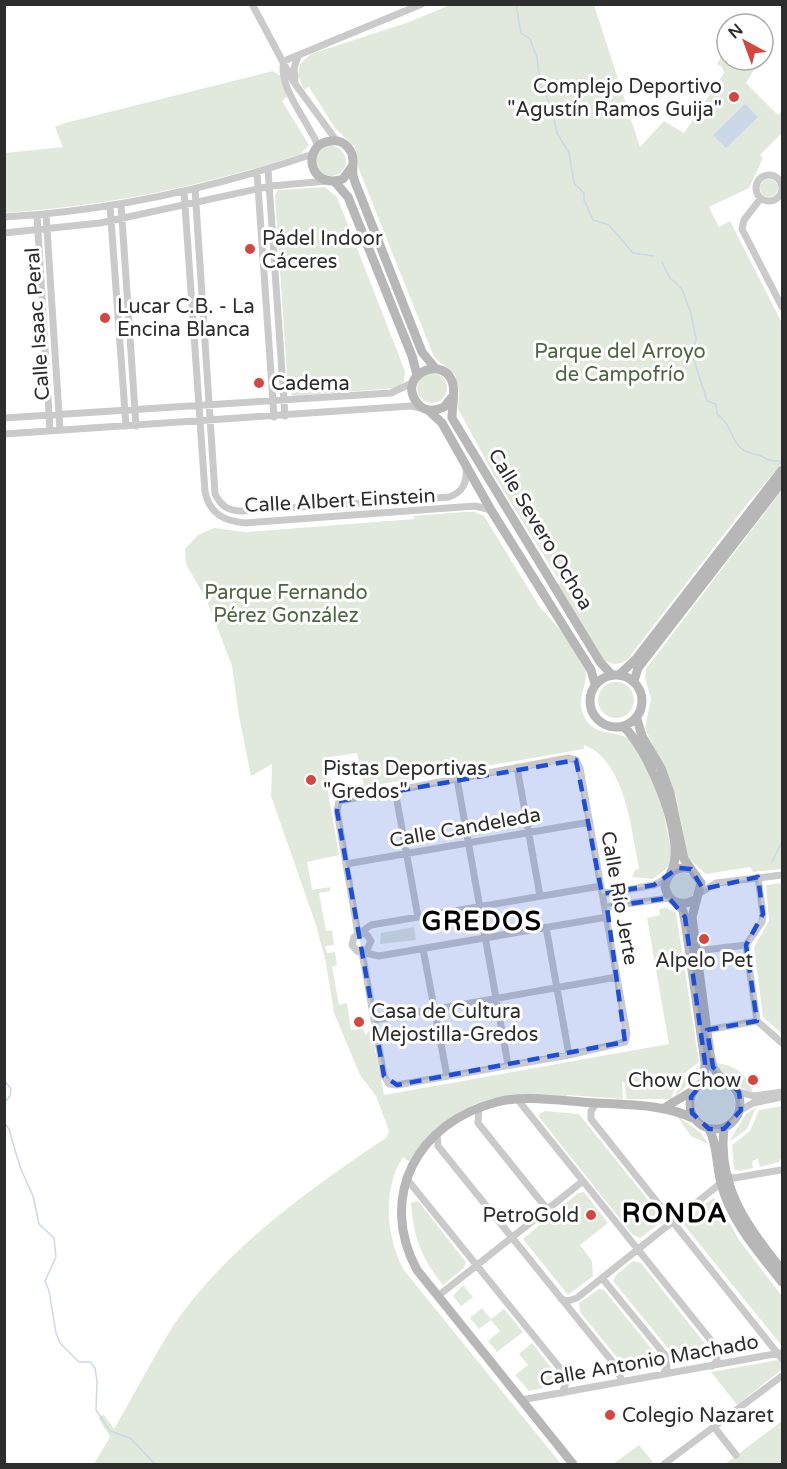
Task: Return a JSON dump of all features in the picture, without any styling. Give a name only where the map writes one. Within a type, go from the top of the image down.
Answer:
[{"type":"main road","points":[[336,140],[350,149],[353,175],[359,192],[422,352],[435,368],[444,371],[451,378],[452,397],[444,407],[425,409],[413,397],[412,356],[348,197],[331,182],[317,176],[312,165],[315,150],[336,140]]},
{"type":"main road","points":[[331,182],[350,173],[353,165]]},
{"type":"main road","points":[[414,379],[435,368]]},
{"type":"main road","name":"Calle Severo Ochoa","points":[[452,397],[452,418],[598,660],[616,675]]},
{"type":"main road","name":"Calle Severo Ochoa","points":[[425,409],[442,423],[491,510],[591,670],[595,684]]},
{"type":"main road","points":[[637,718],[623,726],[610,726],[595,716],[589,702],[595,684],[616,675],[636,659],[783,470]]},
{"type":"main road","points":[[634,681],[638,668],[783,482]]},
{"type":"main road","points":[[616,675],[634,681],[639,688],[642,700],[637,718],[642,736],[661,768],[670,793],[684,860],[699,877],[698,896],[692,917],[713,1068],[723,1081],[739,1092],[741,1110],[733,1122],[724,1129],[709,1129]]},
{"type":"main road","points":[[623,726],[636,739],[647,758],[663,796],[676,853],[664,887],[669,898],[683,911],[705,1063],[704,1081]]},
{"type":"main road","points":[[669,875],[678,868],[691,869]]},
{"type":"main road","points":[[678,904],[688,904],[698,896]]},
{"type":"main road","points":[[664,1108],[694,1090],[704,1081],[723,1081]]},
{"type":"main road","points":[[694,1090],[690,1105],[695,1119]]},
{"type":"main road","points":[[573,1464],[417,1270],[406,1247],[401,1222],[406,1178],[417,1155],[437,1133],[479,1108],[518,1100],[664,1108],[695,1119],[709,1129],[740,1226],[783,1282]]},
{"type":"main road","points":[[724,1129],[722,1148],[724,1179],[749,1229],[783,1270]]},
{"type":"street","points":[[252,4],[298,88],[336,140]]},
{"type":"street","points":[[284,62],[410,7],[422,4]]},
{"type":"street","points":[[298,56],[294,68],[298,88]]},
{"type":"street","points":[[4,217],[110,206],[195,189],[268,169],[315,150],[312,128],[290,93],[282,69],[284,62]]},
{"type":"street","points":[[290,93],[298,88]]},
{"type":"street","points":[[268,169],[271,186],[285,416]]},
{"type":"street","points":[[257,172],[274,417]]},
{"type":"street","points":[[770,175],[781,180],[781,199],[761,198],[756,187],[759,180],[770,175]]},
{"type":"street","points":[[4,233],[112,221],[271,186],[331,182]]},
{"type":"street","points":[[195,189],[211,421]]},
{"type":"street","name":"Calle Albert Einstein","points":[[184,191],[187,206],[197,405],[206,501],[217,515],[226,520],[245,523],[475,506],[491,510]]},
{"type":"street","points":[[761,198],[744,220],[742,229],[783,307]]},
{"type":"street","points":[[121,204],[136,426]]},
{"type":"street","points":[[110,206],[126,426]]},
{"type":"street","name":"Calle Isaac Peral","points":[[46,214],[60,430]]},
{"type":"street","name":"Calle Isaac Peral","points":[[37,215],[50,431]]},
{"type":"street","points":[[4,418],[391,393],[414,379]]},
{"type":"street","points":[[4,434],[411,406],[425,409]]},
{"type":"street","name":"Calle Albert Einstein","points":[[211,421],[216,494],[225,508],[232,512],[449,497],[463,489],[467,480],[466,466]]},
{"type":"street","name":"Calle Río Jerte","points":[[517,767],[568,758],[576,760],[580,768],[590,822],[627,1034],[625,1042],[569,1055]]},
{"type":"street","points":[[360,933],[337,804],[345,800],[517,767],[540,896]]},
{"type":"street","points":[[457,778],[508,1065]]},
{"type":"street","points":[[395,790],[418,917]]},
{"type":"street","name":"Calle Candeleda","points":[[346,864],[590,822]]},
{"type":"street","points":[[669,875],[654,885],[608,893],[601,888],[540,896],[371,925],[353,938],[352,945],[356,950],[379,956],[546,927],[606,913],[610,906],[669,898]]},
{"type":"street","points":[[699,877],[716,883],[783,875]]},
{"type":"street","points":[[758,877],[762,921],[746,945],[757,1021],[783,1043]]},
{"type":"street","points":[[698,896],[716,883]]},
{"type":"street","points":[[364,952],[384,1076],[389,1084],[397,1085],[569,1055],[546,927]]},
{"type":"street","points":[[360,933],[368,935],[371,941],[370,948],[364,952]]},
{"type":"street","points":[[696,951],[746,945]]},
{"type":"street","points":[[423,949],[447,1076]]},
{"type":"street","points":[[374,1020],[617,977]]},
{"type":"street","points":[[707,1029],[757,1021]]},
{"type":"street","points":[[739,1092],[753,1096],[783,1092]]},
{"type":"street","points":[[741,1110],[753,1102],[783,1098]]},
{"type":"street","points":[[518,1100],[717,1348],[717,1361],[712,1366]]},
{"type":"street","points":[[597,1103],[591,1111],[591,1119],[781,1355]]},
{"type":"street","points":[[479,1108],[478,1123],[547,1209]]},
{"type":"street","points":[[437,1133],[438,1146],[615,1365],[622,1381]]},
{"type":"street","points":[[561,1299],[573,1300],[724,1179],[782,1169],[783,1179]]},
{"type":"street","points":[[406,1178],[563,1372],[567,1380],[562,1393]]},
{"type":"street","points":[[438,1296],[582,1181]]},
{"type":"street","points":[[402,1199],[407,1194],[418,1192]]},
{"type":"street","points":[[602,1278],[665,1355],[667,1368],[663,1374]]},
{"type":"street","name":"Calle Antonio Machado","points":[[521,1400],[781,1355]]},
{"type":"street","points":[[664,1464],[783,1376]]},
{"type":"street","points":[[714,1427],[736,1455]]},
{"type":"highlighted area","points":[[576,760],[602,894],[654,885],[678,868],[691,869],[703,889],[758,877],[763,914],[746,945],[757,1021],[707,1030],[713,1067],[739,1092],[741,1110],[724,1129],[709,1129],[692,1113],[691,1097],[704,1081],[705,1063],[685,917],[669,898],[607,907],[625,1042],[397,1085],[384,1076],[337,811],[339,801]]},
{"type":"green space","name":"Parque del Arroyo de Campofrío","points":[[450,5],[594,5],[640,147],[664,121],[684,133],[724,72],[753,72],[746,83],[778,115],[782,111],[782,133],[760,155],[763,158],[749,188],[709,207],[719,227],[730,221],[782,323],[782,463],[748,503],[627,660],[619,663],[605,661],[599,655],[556,586],[561,583],[495,477],[458,409],[459,391],[455,375],[434,357],[358,167],[355,147],[335,128],[309,87],[304,90],[298,75],[300,64],[311,54],[409,22]]},
{"type":"green space","points":[[273,71],[282,77],[287,97],[282,101],[309,145],[301,154],[228,176],[155,193],[43,210],[5,213],[5,153],[63,147],[55,127],[65,123]]},
{"type":"green space","points":[[331,146],[341,151],[346,161],[341,171],[331,176],[321,171],[316,161],[321,151]]},
{"type":"green space","points":[[769,179],[775,182],[778,188],[775,194],[769,197],[763,194],[760,188],[763,182]]},
{"type":"green space","points":[[325,187],[337,197],[405,371],[404,382],[397,388],[293,396],[288,390],[275,195],[278,190]]},
{"type":"green space","points":[[432,373],[442,378],[447,388],[442,398],[432,403],[422,398],[417,388],[422,378]]},
{"type":"green space","points":[[782,490],[782,869],[753,872],[750,867],[706,874],[688,858],[676,796],[645,728],[651,699],[645,678],[646,669]]},
{"type":"green space","name":"Parque Fernando Pérez González","points":[[475,512],[484,516],[539,606],[563,633],[586,671],[581,704],[588,723],[598,730],[627,738],[636,746],[644,759],[658,794],[668,832],[672,861],[653,879],[632,877],[635,870],[639,869],[629,817],[618,781],[598,753],[584,745],[584,749],[364,787],[357,753],[331,757],[331,761],[323,763],[339,855],[307,862],[312,890],[330,887],[330,891],[319,893],[326,931],[332,930],[334,945],[325,946],[327,953],[335,952],[337,965],[332,967],[339,1005],[347,1003],[351,1030],[363,1029],[365,1035],[371,1029],[384,1095],[669,1044],[647,918],[660,915],[659,909],[667,908],[676,913],[699,1062],[678,1078],[671,1099],[626,1099],[625,1083],[622,1082],[623,1099],[567,1095],[566,1098],[514,1097],[484,1101],[446,1121],[426,1140],[410,1162],[403,1157],[396,1170],[389,1198],[390,1227],[397,1256],[403,1269],[561,1464],[94,1464],[110,1437],[99,1419],[100,1416],[104,1415],[114,1429],[165,1339],[194,1297],[244,1245],[271,1222],[299,1199],[387,1137],[389,1131],[376,1096],[360,1075],[334,1013],[326,963],[316,925],[271,796],[272,764],[251,776],[232,666],[207,601],[186,564],[185,549],[198,535],[214,528],[246,532],[414,519],[413,516]]},
{"type":"green space","points":[[616,682],[629,687],[634,700],[629,713],[616,718],[603,713],[598,700],[603,687]]},
{"type":"green space","points":[[683,873],[692,877],[696,886],[692,895],[683,899],[674,895],[670,886],[674,877]]},
{"type":"green space","points":[[782,883],[782,1034],[763,1017],[754,947],[769,921],[766,885]]},
{"type":"green space","points":[[414,927],[416,940],[380,944],[381,933]]},
{"type":"green space","points":[[716,1063],[735,1068],[740,1072],[748,1081],[753,1093],[732,1081]]},
{"type":"green space","points":[[699,1066],[694,1079],[675,1096],[681,1080]]},
{"type":"green space","points":[[715,1084],[723,1085],[729,1090],[734,1096],[734,1112],[729,1118],[723,1123],[715,1124],[707,1123],[701,1118],[696,1112],[695,1104],[696,1096],[701,1090],[707,1085]]},
{"type":"green space","points":[[782,1106],[782,1156],[779,1162],[760,1167],[758,1159],[752,1161],[753,1168],[740,1171],[734,1169],[732,1145],[750,1131],[759,1110]]},
{"type":"green space","points":[[756,1107],[747,1129],[729,1142],[746,1114]]},
{"type":"green space","points":[[545,1111],[579,1114],[661,1216],[659,1224],[640,1238],[633,1235],[539,1117],[540,1113]]},
{"type":"green space","points":[[676,1115],[701,1133],[708,1144],[691,1136]]},
{"type":"green space","points":[[584,1192],[608,1223],[580,1245],[592,1261],[593,1276],[568,1295],[523,1239],[578,1193]]},
{"type":"green space","points":[[713,1198],[717,1200],[739,1240],[782,1296],[782,1346],[684,1225],[686,1218]]},
{"type":"green space","points":[[418,1201],[466,1262],[464,1268],[443,1285],[429,1266],[416,1237],[411,1203]]},
{"type":"green space","points":[[633,1261],[641,1263],[710,1350],[712,1356],[680,1363],[613,1281],[616,1275]]},
{"type":"green space","points":[[463,1285],[473,1297],[461,1306],[453,1296]]},
{"type":"green space","points":[[599,1289],[604,1290],[659,1358],[661,1363],[658,1368],[628,1371],[580,1312],[579,1303]]},
{"type":"green space","points":[[482,1308],[491,1319],[504,1309],[523,1332],[497,1352],[488,1341],[500,1331],[491,1320],[479,1329],[470,1318]]},
{"type":"green space","points":[[532,1343],[560,1379],[558,1385],[529,1391],[515,1375],[528,1365],[519,1354]]},
{"type":"green space","points":[[778,1360],[782,1365],[781,1370],[737,1405],[711,1372]]},
{"type":"green space","points":[[782,1421],[782,1464],[725,1464]]},
{"type":"green space","points":[[639,1445],[653,1462],[613,1464]]},
{"type":"water","points":[[745,104],[758,117],[726,148],[713,135]]},
{"type":"waterway","points":[[516,4],[521,33],[530,39],[537,58],[540,84],[551,106],[557,133],[569,153],[574,183],[584,193],[584,200],[593,220],[609,225],[633,253],[654,256]]},
{"type":"waterway","points":[[662,262],[670,278],[682,289],[691,313],[696,339],[692,354],[707,401],[716,404],[717,414],[742,449],[769,460],[779,461],[782,465]]},
{"type":"waterway","points":[[772,862],[782,842]]},
{"type":"waterway","points":[[4,1080],[11,1089],[10,1096],[4,1103]]},
{"type":"waterway","points":[[4,1123],[9,1129],[20,1167],[33,1196],[39,1224],[54,1238],[56,1257],[45,1281],[60,1343],[79,1362],[90,1362],[95,1368],[96,1410],[110,1431],[130,1438],[155,1464]]},
{"type":"place","name":"Complejo Deportivo \"Agustín Ramos Guija\"","points":[[734,97]]},
{"type":"place","name":"Pádel Indoor Cáceres","points":[[250,249]]},
{"type":"place","name":"Lucar C.B. - La Encina Blanca","points":[[105,318]]},
{"type":"place","name":"Cadema","points":[[259,383]]},
{"type":"place","name":"Pistas Deportivas \"Gredos\"","points":[[311,780]]},
{"type":"place","name":"Alpelo Pet","points":[[704,939]]},
{"type":"place","name":"Casa de Cultura Mejostilla-Gredos","points":[[359,1022]]},
{"type":"place","name":"Chow Chow","points":[[753,1080]]},
{"type":"place","name":"PetroGold","points":[[591,1215]]},
{"type":"place","name":"Colegio Nazaret","points":[[610,1415]]},
{"type":"district","name":"GREDOS","points":[[482,921]]},
{"type":"district","name":"RONDA","points":[[675,1213]]}]
